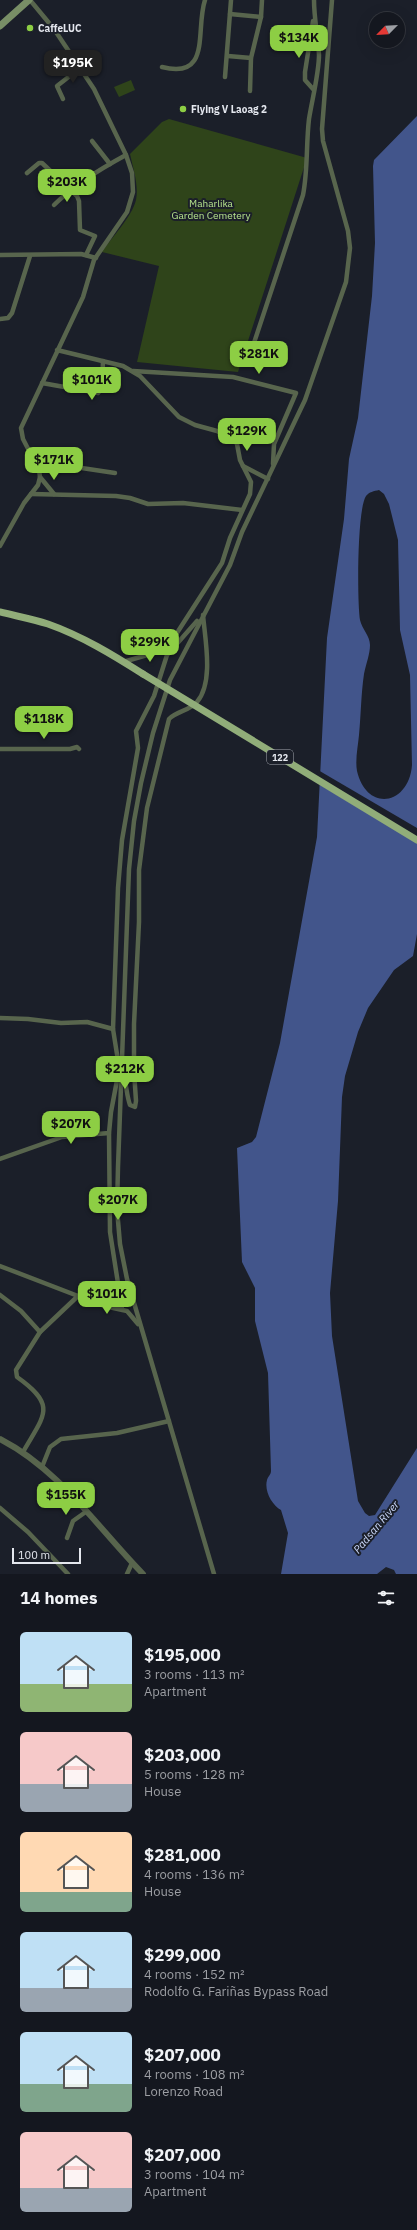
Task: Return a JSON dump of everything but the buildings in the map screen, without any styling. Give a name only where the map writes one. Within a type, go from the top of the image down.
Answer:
[{"type":"main road","points":[[0,26],[29,0]]},
{"type":"main road","name":"122","points":[[0,612],[48,625],[68,633],[123,662],[417,840]]},
{"type":"street","points":[[29,0],[54,29],[94,89],[126,155],[133,181],[130,205],[123,219],[96,258],[83,297],[20,431],[35,462],[40,477],[54,494]]},
{"type":"street","points":[[162,67],[175,70],[188,68],[196,60],[204,0]]},
{"type":"street","points":[[225,77],[228,56],[231,0]]},
{"type":"street","points":[[250,92],[252,58],[261,16],[262,0]]},
{"type":"street","points":[[313,89],[305,80],[304,72],[314,20],[314,0]]},
{"type":"street","points":[[214,1574],[140,1326],[127,1279],[120,1244],[118,1216],[120,1067],[129,869],[134,821],[153,733],[170,680],[230,565],[242,532],[305,400],[324,351],[349,271],[350,248],[348,231],[323,141],[322,129],[332,0]]},
{"type":"street","points":[[230,14],[261,16]]},
{"type":"street","points":[[250,355],[303,195],[306,178],[313,89],[319,56],[317,30],[314,20]]},
{"type":"street","points":[[228,56],[252,58]]},
{"type":"street","points":[[63,99],[57,86],[80,68]]},
{"type":"street","points":[[92,141],[110,164]]},
{"type":"street","points":[[54,205],[69,190],[126,155]]},
{"type":"street","points":[[27,173],[39,163],[42,163],[77,196],[79,201],[80,230],[95,236],[86,255]]},
{"type":"street","points":[[0,255],[86,255],[96,258]]},
{"type":"street","points":[[0,319],[8,318],[12,313],[30,256]]},
{"type":"street","points":[[57,350],[103,361],[132,371],[233,378],[296,393],[274,444],[274,466]]},
{"type":"street","points":[[42,383],[98,393],[102,388],[103,361]]},
{"type":"street","points":[[132,371],[179,417],[195,425],[216,431],[234,440],[237,444],[242,465],[252,486],[250,494],[230,538],[222,563],[166,650]]},
{"type":"street","points":[[35,462],[115,473]]},
{"type":"street","points":[[242,465],[268,479]]},
{"type":"street","points":[[0,546],[40,477]]},
{"type":"street","points":[[31,494],[116,496],[130,498],[148,504],[182,503],[242,510]]},
{"type":"street","points":[[203,615],[207,655],[205,689],[197,702],[188,710],[173,715],[169,719],[147,808],[139,870],[139,922],[134,1024],[135,1108],[132,1107],[128,1100],[127,1088],[120,1067],[113,1029],[122,840],[137,761],[138,748],[136,731],[154,696],[168,655],[172,648],[203,615]]},
{"type":"street","points":[[123,662],[172,648]]},
{"type":"street","points":[[0,750],[70,749],[76,746],[79,749]]},
{"type":"street","points":[[0,1018],[28,1018],[61,1024],[87,1022],[113,1029]]},
{"type":"street","points":[[120,1067],[111,1112],[109,1133],[110,1232],[122,1309]]},
{"type":"street","points":[[0,1159],[62,1137],[109,1133]]},
{"type":"street","points":[[0,1266],[78,1296],[113,1308],[122,1309],[130,1313],[140,1326]]},
{"type":"street","points":[[0,1295],[21,1311],[40,1332]]},
{"type":"street","points":[[23,1452],[41,1420],[43,1403],[38,1393],[17,1377],[15,1373],[40,1332],[78,1296]]},
{"type":"street","points":[[42,1467],[51,1445],[60,1439],[112,1434],[169,1421]]},
{"type":"street","points":[[0,1439],[23,1452],[42,1467],[87,1512],[143,1574]]},
{"type":"street","points":[[0,1508],[28,1532],[68,1574]]},
{"type":"street","points":[[67,1538],[73,1521],[87,1512]]},
{"type":"street","points":[[127,1574],[132,1563]]},
{"type":"green space","points":[[131,80],[135,90],[119,97],[114,87]]},
{"type":"green space","name":"Maharlika Garden Cemetery","points":[[169,119],[307,158],[238,372],[137,362],[159,266],[102,252],[126,220],[134,207],[136,200],[136,183],[130,154],[162,122]]},
{"type":"water","name":"Padsan River","points":[[417,116],[417,934],[413,956],[394,970],[368,1008],[358,1032],[345,1076],[342,1097],[338,1201],[330,1293],[332,1336],[358,1501],[365,1513],[369,1516],[375,1515],[417,1448],[417,1574],[396,1574],[394,1570],[386,1567],[377,1574],[281,1574],[288,1533],[281,1510],[272,1501],[266,1484],[271,1474],[268,1373],[255,1321],[255,1288],[242,1262],[237,1148],[252,1142],[256,1137],[280,1043],[317,837],[327,638],[344,519],[349,459],[358,418],[372,296],[375,243],[374,160]],"holes":[[[379,490],[384,494],[389,504],[398,540],[400,630],[410,675],[412,765],[409,778],[404,789],[396,796],[387,799],[378,798],[369,793],[362,784],[357,771],[356,762],[363,682],[370,645],[369,639],[360,620],[358,576],[359,536],[363,504],[366,496]]]},
{"type":"pier","points":[[318,770],[417,828],[417,843],[317,783]]},
{"type":"place","name":"CaffeLUC","points":[[30,28]]},
{"type":"place","name":"Flying V Laoag 2","points":[[183,109]]}]
